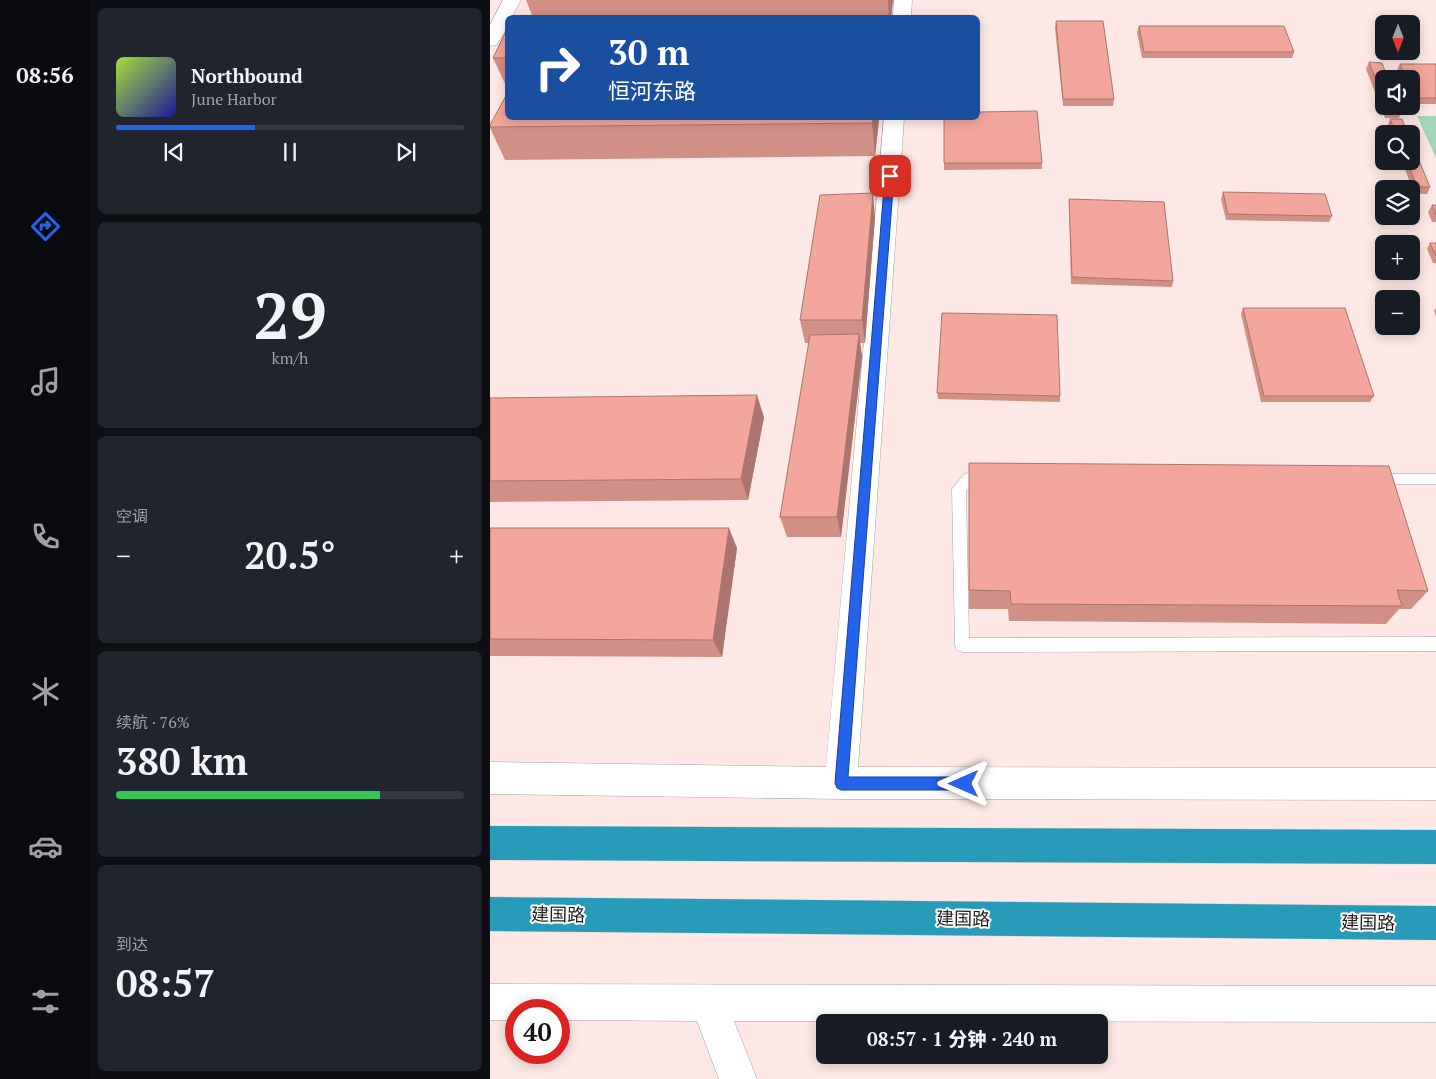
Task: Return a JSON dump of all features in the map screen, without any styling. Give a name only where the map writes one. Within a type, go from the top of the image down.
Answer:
[{"type":"highway","points":[[499,840],[1436,847]]},
{"type":"highway","name":"建国路","points":[[490,914],[1436,923]]},
{"type":"highway","points":[[490,924],[529,914]]},
{"type":"street","points":[[490,41],[512,0]]},
{"type":"street","points":[[902,15],[903,0]]},
{"type":"street","points":[[841,783],[894,120]]},
{"type":"street","points":[[490,778],[841,783],[1436,784]]},
{"type":"street","points":[[490,1002],[1436,1004]]},
{"type":"street","points":[[709,1002],[738,1079]]},
{"type":"lane","points":[[999,478],[969,478],[959,489],[962,645],[1436,644]]},
{"type":"lane","points":[[1356,478],[1436,478]]},
{"type":"shaded area","points":[[490,0],[1436,0],[1436,1079],[490,1079]]},
{"type":"green space","points":[[1417,116],[1436,116],[1436,158]]},
{"type":"building","points":[[1056,21],[1103,21],[1114,99],[1063,99]]},
{"type":"building","points":[[1139,26],[1284,26],[1294,52],[1144,52]]},
{"type":"building","points":[[505,33],[505,58],[493,58]]},
{"type":"building","points":[[1369,62],[1382,63],[1385,70],[1375,70],[1375,77]]},
{"type":"building","points":[[1400,64],[1436,64],[1436,98],[1420,98],[1420,70],[1403,70]]},
{"type":"building","points":[[505,98],[505,120],[873,120],[872,123],[490,127]]},
{"type":"building","points":[[1037,111],[1042,163],[944,163],[944,120],[980,120],[980,112]]},
{"type":"building","points":[[1390,119],[1402,119],[1404,125],[1392,125]]},
{"type":"building","points":[[1420,163],[1430,187],[1420,187],[1420,180],[1414,180],[1410,170],[1420,170]]},
{"type":"building","points":[[1223,192],[1325,194],[1332,216],[1228,214]]},
{"type":"building","points":[[873,193],[862,320],[800,320],[820,195]]},
{"type":"building","points":[[1069,199],[1164,202],[1173,281],[1072,277]]},
{"type":"building","points":[[1432,205],[1436,205],[1436,215]]},
{"type":"building","points":[[1430,243],[1436,243],[1436,256]]},
{"type":"building","points":[[1243,308],[1345,308],[1374,396],[1264,396]]},
{"type":"building","points":[[942,313],[1057,315],[1060,396],[937,393]]},
{"type":"building","points":[[859,334],[837,517],[780,517],[810,335]]},
{"type":"building","points":[[757,395],[741,479],[490,481],[490,398]]},
{"type":"building","points":[[969,463],[1389,466],[1428,591],[1397,590],[1402,606],[1011,604],[1010,591],[969,590]]},
{"type":"building","points":[[490,528],[729,528],[713,640],[490,639]]},
{"type":"route","points":[[890,176],[841,783],[964,784]]}]
